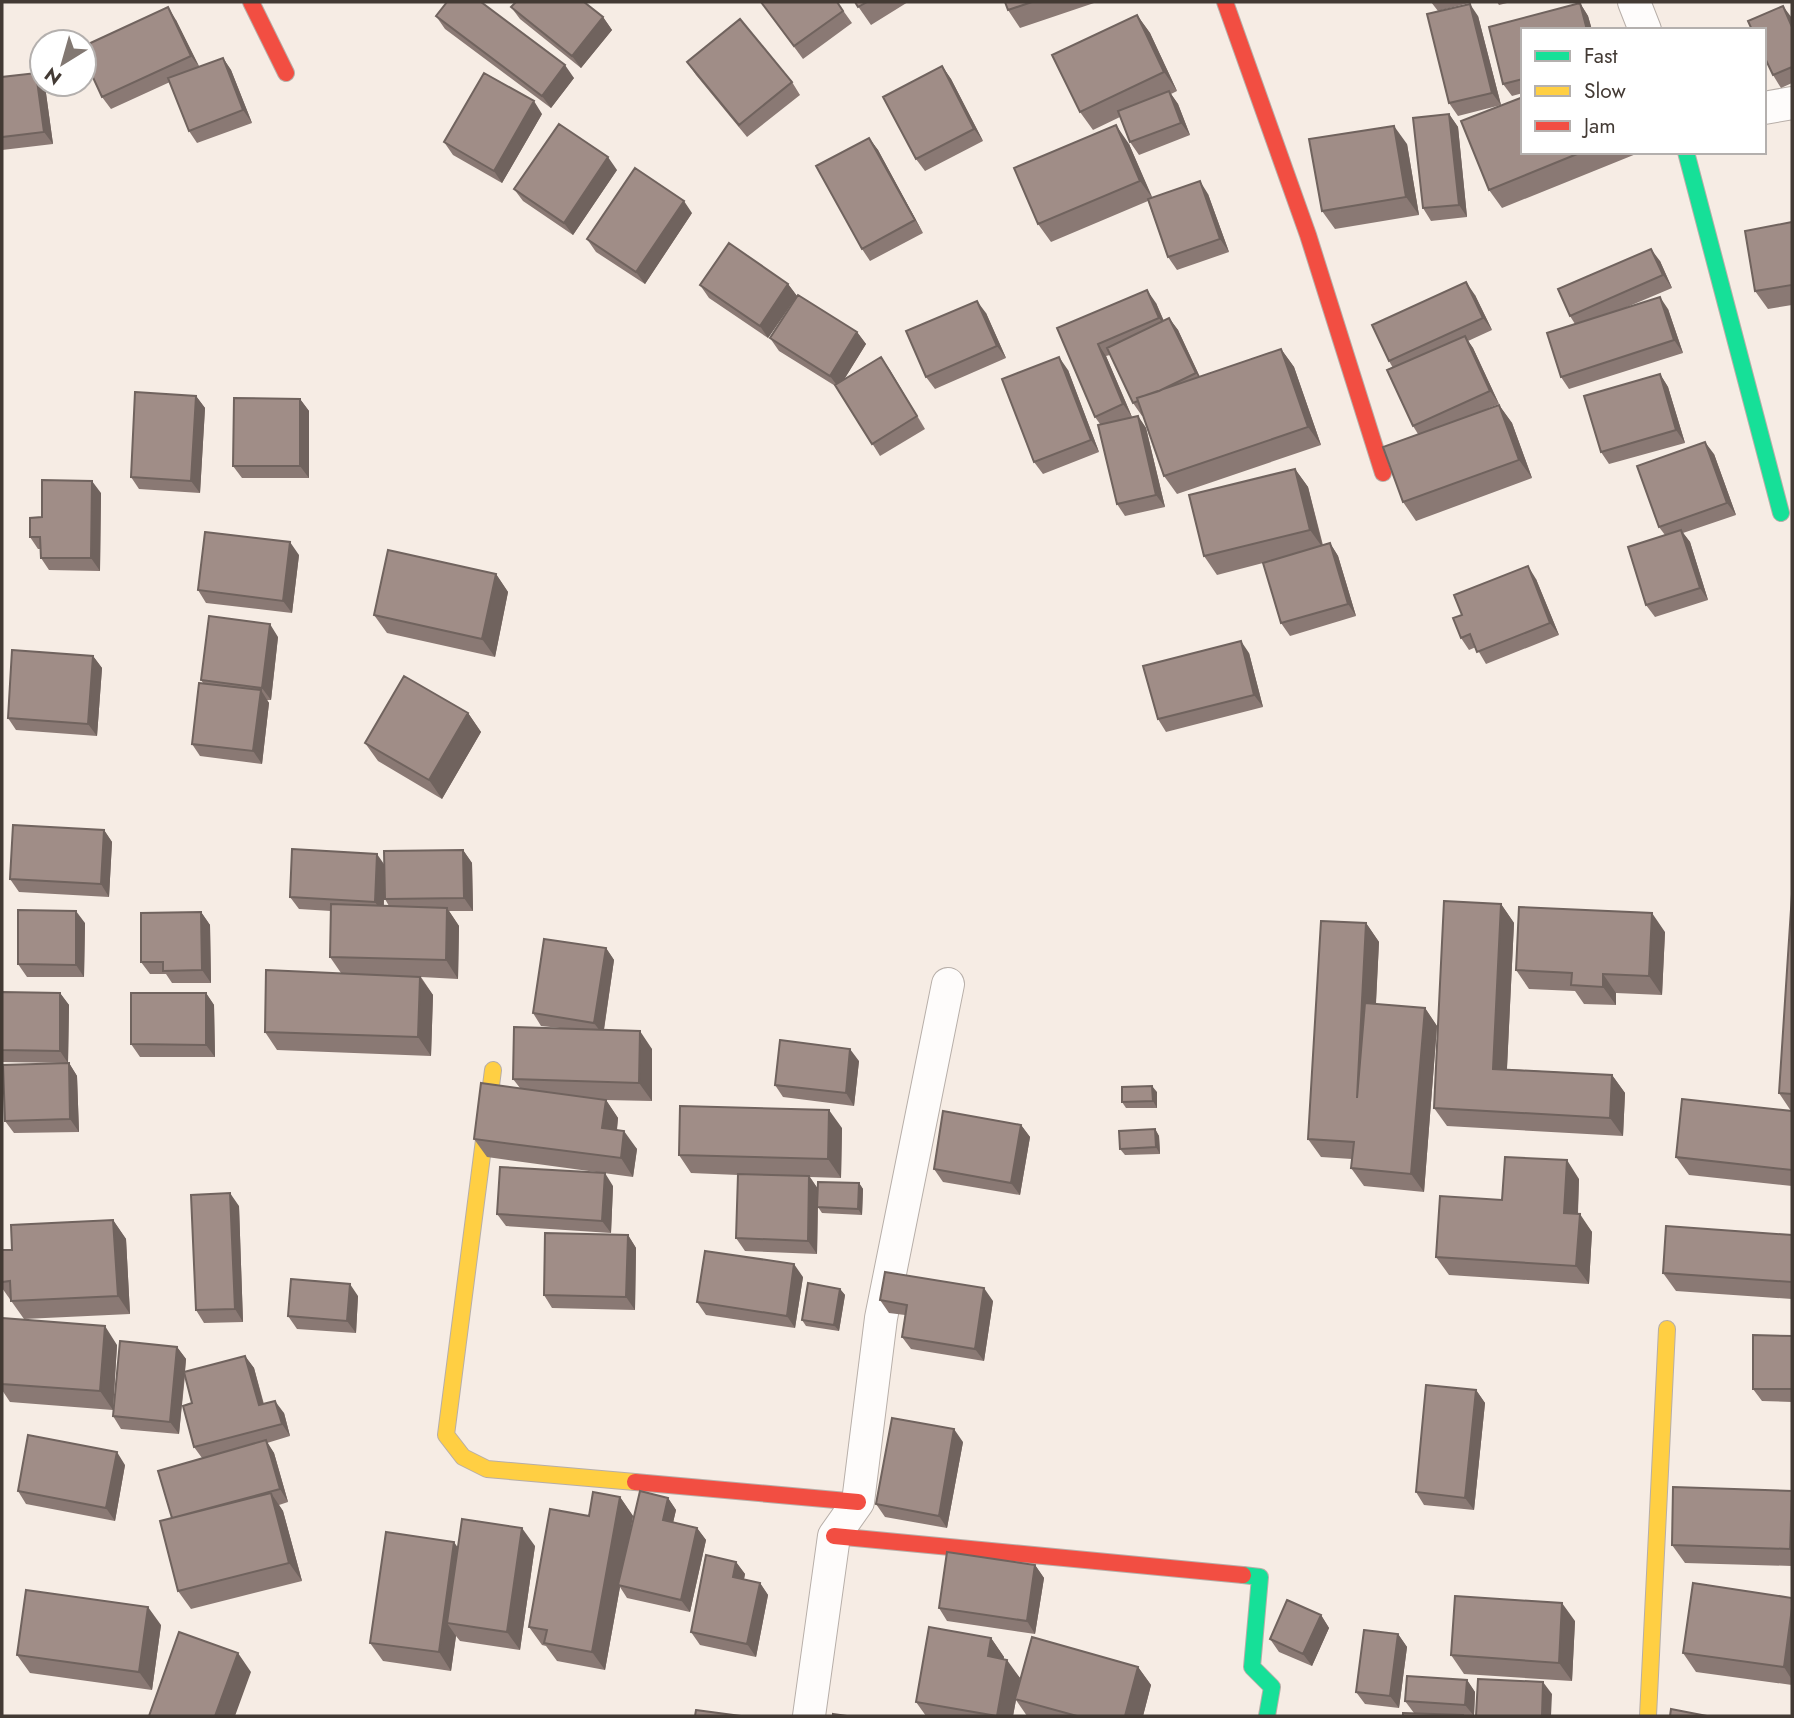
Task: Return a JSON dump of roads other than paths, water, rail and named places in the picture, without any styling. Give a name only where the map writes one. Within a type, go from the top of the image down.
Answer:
[{"type":"street","points":[[251,2],[286,73]]},
{"type":"street","points":[[1225,2],[1308,234],[1383,473]]},
{"type":"street","points":[[1634,2],[1644,28]]},
{"type":"street","points":[[1766,108],[1792,103]]},
{"type":"street","points":[[1687,154],[1782,513]]},
{"type":"street","points":[[809,1716],[834,1536],[858,1502],[881,1318],[948,984]]},
{"type":"street","points":[[493,1070],[446,1435],[463,1457],[487,1469],[858,1502]]},
{"type":"street","points":[[1648,1716],[1667,1329]]},
{"type":"street","points":[[834,1536],[1260,1577],[1252,1667],[1272,1687],[1267,1716]]}]
